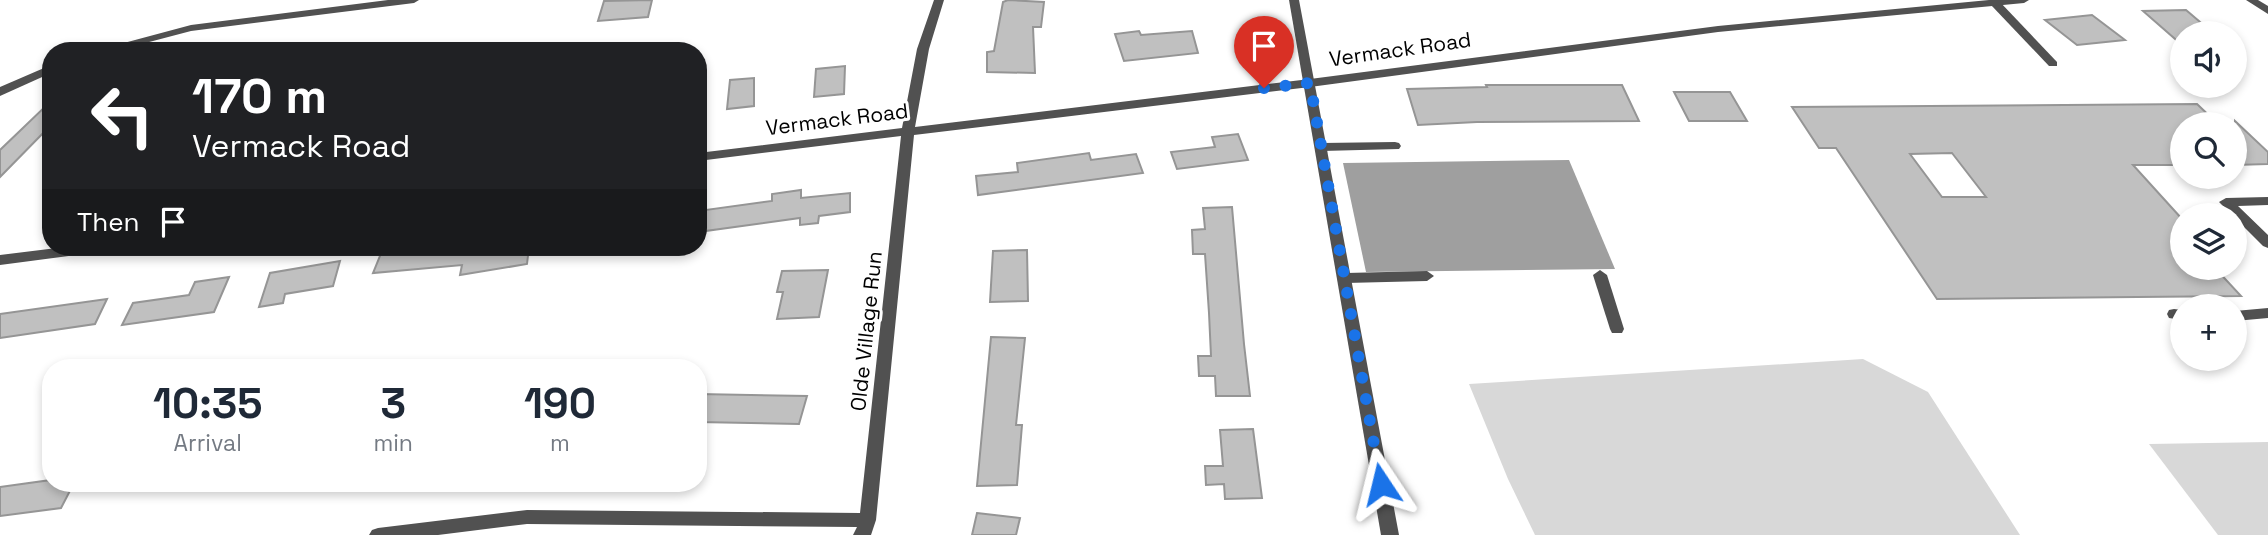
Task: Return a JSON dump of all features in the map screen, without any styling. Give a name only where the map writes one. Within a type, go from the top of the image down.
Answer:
[{"type":"street","points":[[136,42],[191,28],[414,0]]},
{"type":"street","name":"Olde Village Run","points":[[865,527],[908,131],[923,49],[939,0]]},
{"type":"street","points":[[1294,0],[1390,535]]},
{"type":"street","name":"Vermack Road","points":[[707,156],[1310,83],[1718,29],[2024,0]]},
{"type":"street","points":[[2251,0],[2268,11]]},
{"type":"street","points":[[1995,3],[2053,64]]},
{"type":"street","points":[[1,90],[42,72]]},
{"type":"street","points":[[1322,147],[1395,146]]},
{"type":"street","points":[[2268,201],[2226,202],[2268,243]]},
{"type":"street","points":[[0,260],[42,254]]},
{"type":"street","points":[[1600,275],[1617,328]]},
{"type":"street","points":[[1346,278],[1427,276]]},
{"type":"street","points":[[2247,315],[2268,313]]},
{"type":"street","points":[[378,535],[527,517],[865,527]]},
{"type":"shaded area","points":[[1569,160],[1615,269],[1366,272],[1343,163]]},
{"type":"shaded area","points":[[1863,359],[1928,392],[2020,535],[1535,535],[1508,479],[1469,384]]},
{"type":"shaded area","points":[[2268,442],[2268,535],[2218,535],[2149,444]]},
{"type":"building","points":[[652,0],[648,17],[598,21],[604,1]]},
{"type":"building","points":[[1003,2],[1044,2],[1041,27],[1033,27],[1035,73],[987,72],[987,52],[994,51]]},
{"type":"building","points":[[2186,10],[2199,21],[2170,21],[2170,35],[2143,11]]},
{"type":"building","points":[[2092,15],[2125,40],[2077,45],[2045,20]]},
{"type":"building","points":[[1139,31],[1141,35],[1192,31],[1198,53],[1124,61],[1115,34]]},
{"type":"building","points":[[845,66],[844,94],[814,97],[816,69]]},
{"type":"building","points":[[754,78],[754,106],[727,109],[730,80]]},
{"type":"building","points":[[1486,85],[1622,85],[1639,121],[1418,125],[1407,89],[1487,87]]},
{"type":"building","points":[[1674,92],[1730,92],[1747,121],[1689,121]]},
{"type":"building","points":[[2197,104],[2205,112],[2170,112],[2170,165],[2133,165],[2170,206],[2170,280],[2226,280],[2239,294],[1937,299],[1836,148],[1819,148],[1792,107]],"holes":[[[1952,153],[1986,197],[1942,197],[1910,154]]]},
{"type":"building","points":[[42,110],[42,134],[0,177],[0,150]]},
{"type":"building","points":[[2247,132],[2268,152],[2268,164],[2247,165]]},
{"type":"building","points":[[1238,134],[1248,160],[1177,169],[1171,152],[1215,147],[1212,137]]},
{"type":"building","points":[[1089,153],[1091,160],[1136,154],[1143,173],[978,195],[976,176],[1018,172],[1017,163]]},
{"type":"building","points":[[801,190],[801,198],[850,193],[850,212],[819,216],[818,223],[800,225],[800,218],[707,231],[707,210],[772,201],[772,194]]},
{"type":"building","points":[[1232,207],[1250,396],[1216,396],[1215,376],[1199,376],[1198,356],[1211,356],[1209,313],[1205,254],[1193,254],[1192,230],[1205,229],[1203,208]]},
{"type":"building","points":[[1027,250],[1028,301],[990,302],[993,251]]},
{"type":"building","points":[[380,256],[528,256],[527,264],[460,275],[462,265],[373,273]]},
{"type":"building","points":[[340,261],[333,286],[285,294],[283,303],[259,307],[270,273]]},
{"type":"building","points":[[828,270],[819,317],[777,319],[783,292],[777,292],[782,271]]},
{"type":"building","points":[[229,277],[214,312],[122,325],[133,303],[189,295],[195,282]]},
{"type":"building","points":[[107,299],[95,324],[0,338],[0,314]]},
{"type":"building","points":[[991,337],[1025,338],[1016,425],[1022,425],[1017,485],[977,486]]},
{"type":"building","points":[[707,394],[807,396],[799,424],[707,422]]},
{"type":"building","points":[[1253,429],[1262,498],[1225,499],[1224,484],[1206,485],[1205,466],[1223,466],[1220,430]]},
{"type":"building","points":[[42,481],[42,492],[69,492],[61,508],[0,516],[0,487]]},
{"type":"building","points":[[977,513],[1020,518],[1016,535],[972,535]]},
{"type":"route","points":[[1264,88],[1310,83],[1381,484]]}]
